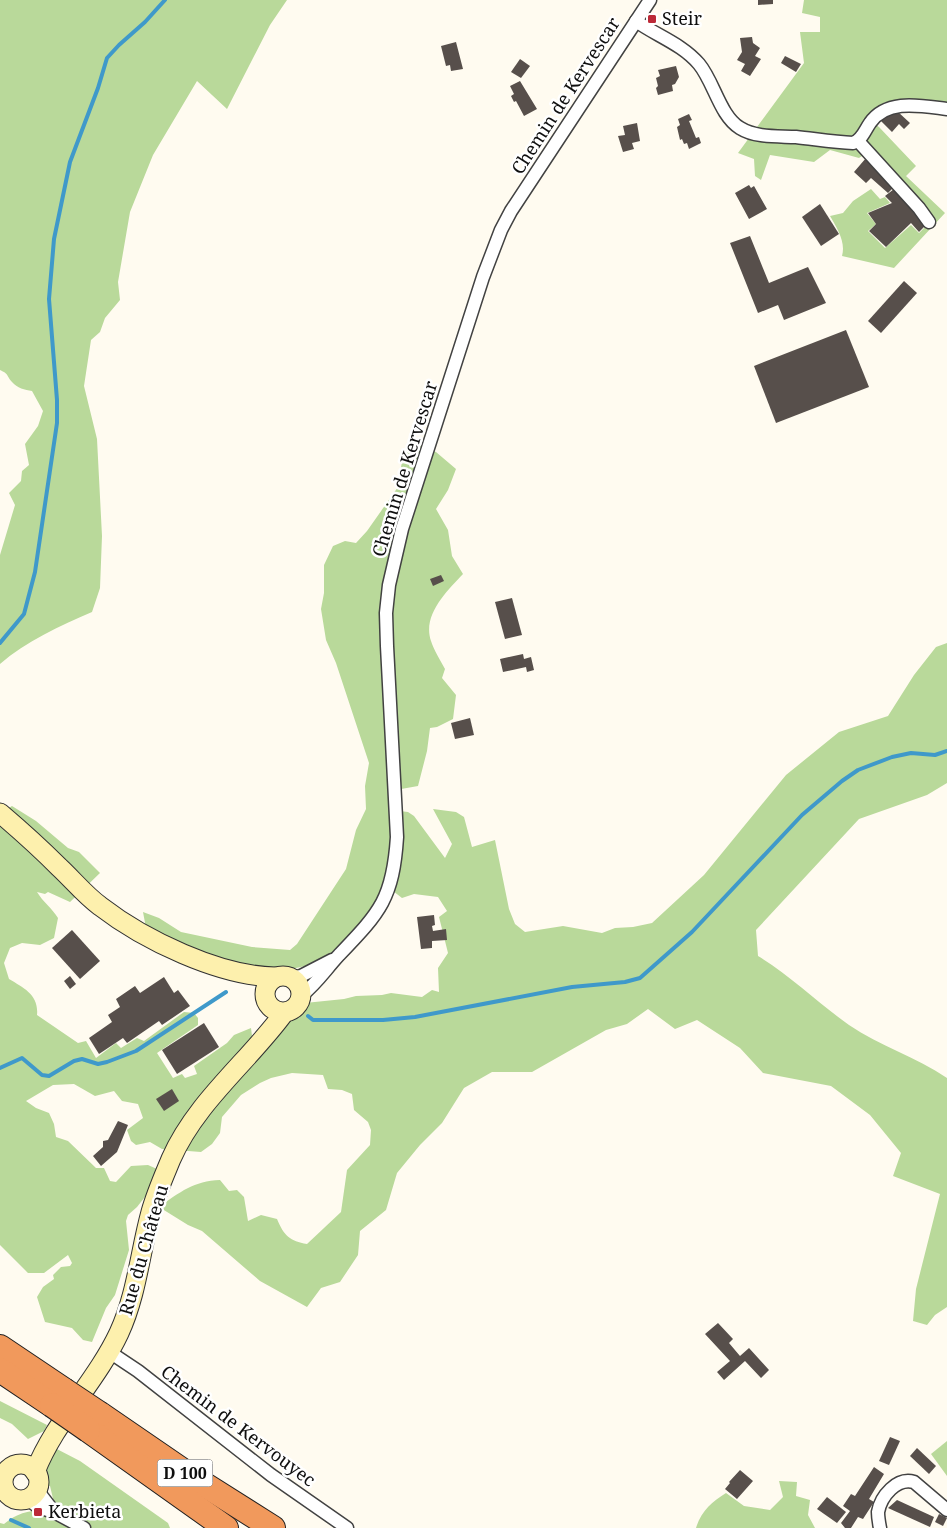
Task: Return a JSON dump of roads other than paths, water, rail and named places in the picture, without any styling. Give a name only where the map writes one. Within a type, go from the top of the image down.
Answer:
[{"type":"highway","name":"D 100","points":[[0,1347],[58,1398],[94,1422],[186,1473],[273,1528]]},
{"type":"highway","name":"D 100","points":[[0,1370],[58,1398]]},
{"type":"highway","name":"D 100","points":[[94,1422],[226,1528]]},
{"type":"street","name":"Chemin de Kervescar","points":[[302,995],[358,936],[380,908],[390,888],[397,837],[386,614],[392,571],[410,500],[445,398],[483,277],[501,230],[516,204],[650,0]]},
{"type":"street","name":"Chemin de Kervescar","points":[[636,21],[674,43],[694,59],[705,72],[730,119],[743,129],[768,136],[850,143],[858,141]]},
{"type":"street","points":[[928,222],[914,201],[858,141],[872,119],[889,108],[911,106],[947,109]]},
{"type":"street","points":[[0,813],[27,836],[99,905],[126,924],[172,948],[247,975],[277,993],[296,1008],[302,995],[298,984],[277,993]]},
{"type":"street","name":"Chemin de Kervescar","points":[[277,993],[338,956]]},
{"type":"street","name":"Rue du Château","points":[[17,1489],[87,1386],[124,1320],[140,1265],[151,1211],[175,1151],[197,1116],[259,1045],[267,1033],[277,993]]},
{"type":"street","name":"Chemin de Kervouyec","points":[[108,1351],[271,1475],[347,1528]]},
{"type":"street","points":[[880,1528],[878,1512],[880,1506],[891,1489],[899,1482],[914,1482],[947,1510]]},
{"type":"street","points":[[17,1489],[38,1507],[54,1512],[84,1528]]},
{"type":"waterway","points":[[0,643],[24,614],[35,572],[57,423],[49,299],[54,239],[70,162],[98,88],[107,58],[165,0]]},
{"type":"waterway","points":[[308,1016],[313,1020],[383,1020],[415,1017],[572,987],[625,982],[640,978],[692,932],[802,815],[842,781],[858,770],[892,757],[911,753],[935,755],[947,751]]},
{"type":"waterway","points":[[0,1068],[22,1058],[42,1075],[49,1076],[74,1061],[82,1059],[98,1064],[107,1062],[136,1051],[226,992]]},
{"type":"waterway","points":[[11,1520],[29,1528]]},
{"type":"place","name":"Steir","points":[[652,19]]},
{"type":"place","name":"Kerbieta","points":[[38,1512]]}]
